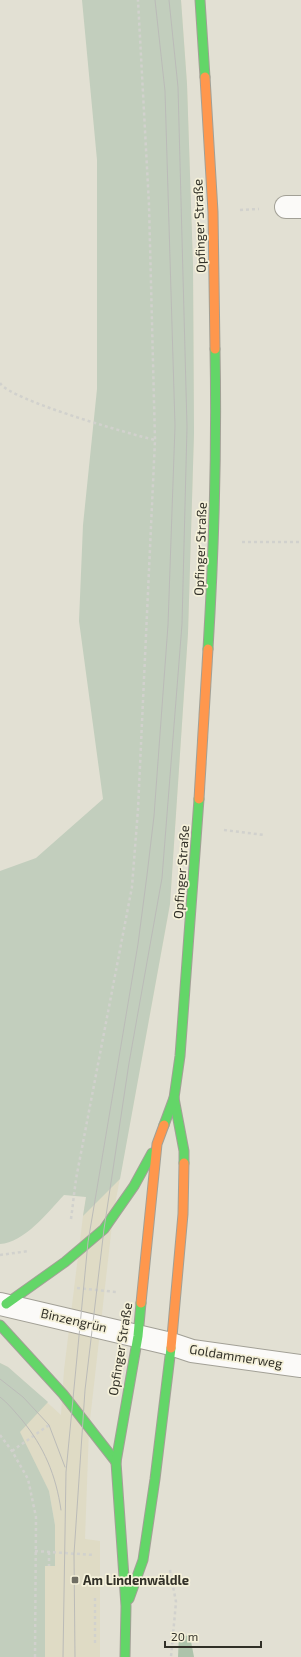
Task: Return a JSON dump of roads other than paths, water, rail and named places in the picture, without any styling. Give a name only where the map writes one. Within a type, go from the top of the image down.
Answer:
[{"type":"street","name":"Opfinger Straße","points":[[125,1657],[126,1606],[116,1462],[138,1336],[157,1144],[174,1098],[188,966],[214,543],[216,431],[212,212],[200,0]]},
{"type":"street","name":"Opfinger Straße","points":[[126,1606],[143,1560],[162,1431],[171,1344],[183,1214],[184,1151],[174,1098]]},
{"type":"street","points":[[3,1304],[71,1258],[104,1229],[134,1186],[157,1144]]},
{"type":"street","name":"Binzengrün","points":[[3,1304],[171,1344]]},
{"type":"street","points":[[0,1325],[63,1394],[116,1462]]},
{"type":"street","name":"Goldammerweg","points":[[171,1344],[192,1351],[301,1366]]},
{"type":"tram line","points":[[63,1657],[66,1472],[88,1242],[138,944],[147,875],[154,816],[168,625],[175,426],[165,91],[155,0]]},
{"type":"tram line","points":[[75,1657],[74,1554],[85,1390],[104,1229],[129,1063],[162,878],[182,624],[187,427],[178,87],[169,0]]},
{"type":"tram line","points":[[0,1379],[23,1397],[49,1425],[65,1467]]},
{"type":"tram line","points":[[0,1397],[9,1405],[30,1430],[43,1451],[56,1485],[61,1510]]},
{"type":"place","name":"Am Lindenwäldle","points":[[75,1580]]}]
